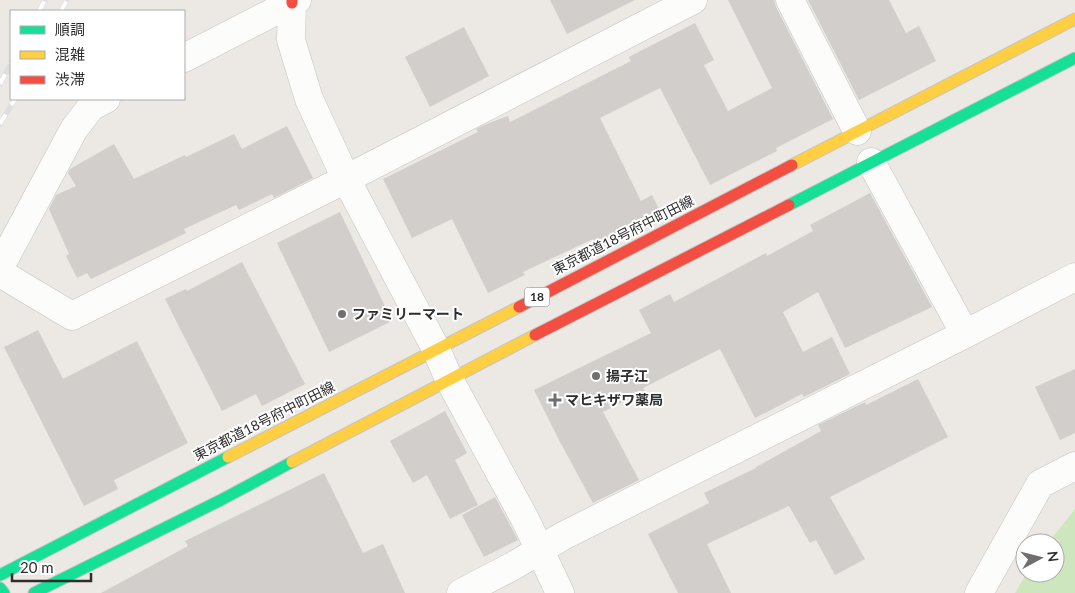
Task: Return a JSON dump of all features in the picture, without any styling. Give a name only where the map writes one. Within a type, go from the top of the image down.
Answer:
[{"type":"main road","name":"東京都道18号府中町田線","points":[[0,575],[1075,19]]},
{"type":"main road","name":"18","points":[[34,593],[221,500],[449,379],[1075,58]]},
{"type":"main road","points":[[0,588],[4,593]]},
{"type":"street","points":[[0,273],[72,316],[346,179],[693,0]]},
{"type":"street","points":[[790,0],[857,131]]},
{"type":"street","points":[[294,1],[291,40],[309,99],[346,179],[540,550],[560,593]]},
{"type":"street","points":[[185,57],[294,1]]},
{"type":"street","points":[[0,267],[74,129],[91,107],[104,100]]},
{"type":"street","points":[[871,162],[965,334]]},
{"type":"street","points":[[461,593],[513,566],[563,536],[1075,277]]},
{"type":"street","points":[[979,593],[1040,484],[1075,466]]},
{"type":"green space","points":[[1075,509],[1075,593],[1015,593],[1021,583],[1065,583],[1065,533],[1056,533]]},
{"type":"building","points":[[550,0],[635,0],[567,34]]},
{"type":"building","points":[[728,0],[774,0],[833,119],[776,148],[777,151],[710,185],[660,88],[600,118],[641,201],[652,195],[661,213],[596,246],[593,239],[523,272],[525,275],[488,293],[452,219],[412,238],[383,179],[478,132],[476,129],[484,125],[508,116],[510,122],[631,61],[629,57],[695,23],[714,60],[704,65],[728,111],[772,88]]},
{"type":"building","points":[[808,0],[889,0],[906,33],[919,26],[936,61],[859,100]]},
{"type":"building","points":[[464,27],[489,76],[430,107],[405,57]]},
{"type":"building","points":[[287,126],[313,178],[274,198],[272,194],[239,210],[236,205],[184,229],[186,233],[91,279],[87,273],[77,278],[66,256],[69,254],[49,209],[56,195],[76,186],[68,173],[70,169],[114,144],[134,179],[234,134],[242,149]]},
{"type":"building","points":[[870,193],[932,307],[845,348],[818,292],[783,312],[803,352],[832,337],[850,374],[804,397],[802,394],[755,418],[720,349],[643,388],[645,391],[603,412],[639,480],[593,503],[534,390],[651,333],[639,310],[670,294],[674,302],[766,253],[767,256],[813,231],[810,225]]},
{"type":"building","points":[[340,212],[392,321],[329,352],[277,243]]},
{"type":"building","points":[[242,262],[305,384],[262,406],[256,394],[222,411],[165,299],[186,289],[187,291]]},
{"type":"building","points":[[38,330],[63,379],[137,341],[188,443],[114,480],[118,489],[84,506],[4,347]]},
{"type":"building","points":[[1075,369],[1075,433],[1060,440],[1035,387]]},
{"type":"building","points":[[918,379],[948,437],[830,497],[865,559],[835,575],[816,540],[810,543],[789,506],[707,544],[731,593],[678,593],[648,534],[709,503],[704,493],[756,468],[821,431],[818,425],[865,402],[866,405]]},
{"type":"building","points":[[445,411],[467,453],[455,460],[478,505],[450,519],[427,475],[413,483],[390,441]]},
{"type":"building","points":[[324,473],[363,553],[383,544],[405,593],[101,593],[188,546],[185,541]]},
{"type":"building","points":[[495,497],[518,540],[484,557],[462,515]]},
{"type":"railway","points":[[40,10],[45,0]]},
{"type":"railway","points":[[62,10],[67,0]]},
{"type":"railway","points":[[0,84],[10,65]]},
{"type":"railway","points":[[0,124],[14,100]]},
{"type":"traffic: fast","points":[[789,205],[1075,58]]},
{"type":"traffic: fast","points":[[0,575],[228,457]]},
{"type":"traffic: fast","points":[[34,593],[221,500],[292,462]]},
{"type":"traffic: fast","points":[[0,588],[4,593]]},
{"type":"traffic: slow","points":[[792,165],[1075,19]]},
{"type":"traffic: slow","points":[[228,457],[519,307]]},
{"type":"traffic: slow","points":[[292,462],[535,335]]},
{"type":"traffic: jam","points":[[519,307],[792,165]]},
{"type":"traffic: jam","points":[[535,335],[789,205]]},
{"type":"place","name":"ファミリーマート","points":[[342,314]]},
{"type":"place","name":"揚子江","points":[[596,376]]},
{"type":"place","name":"マヒキザワ薬局","points":[[555,400]]}]
